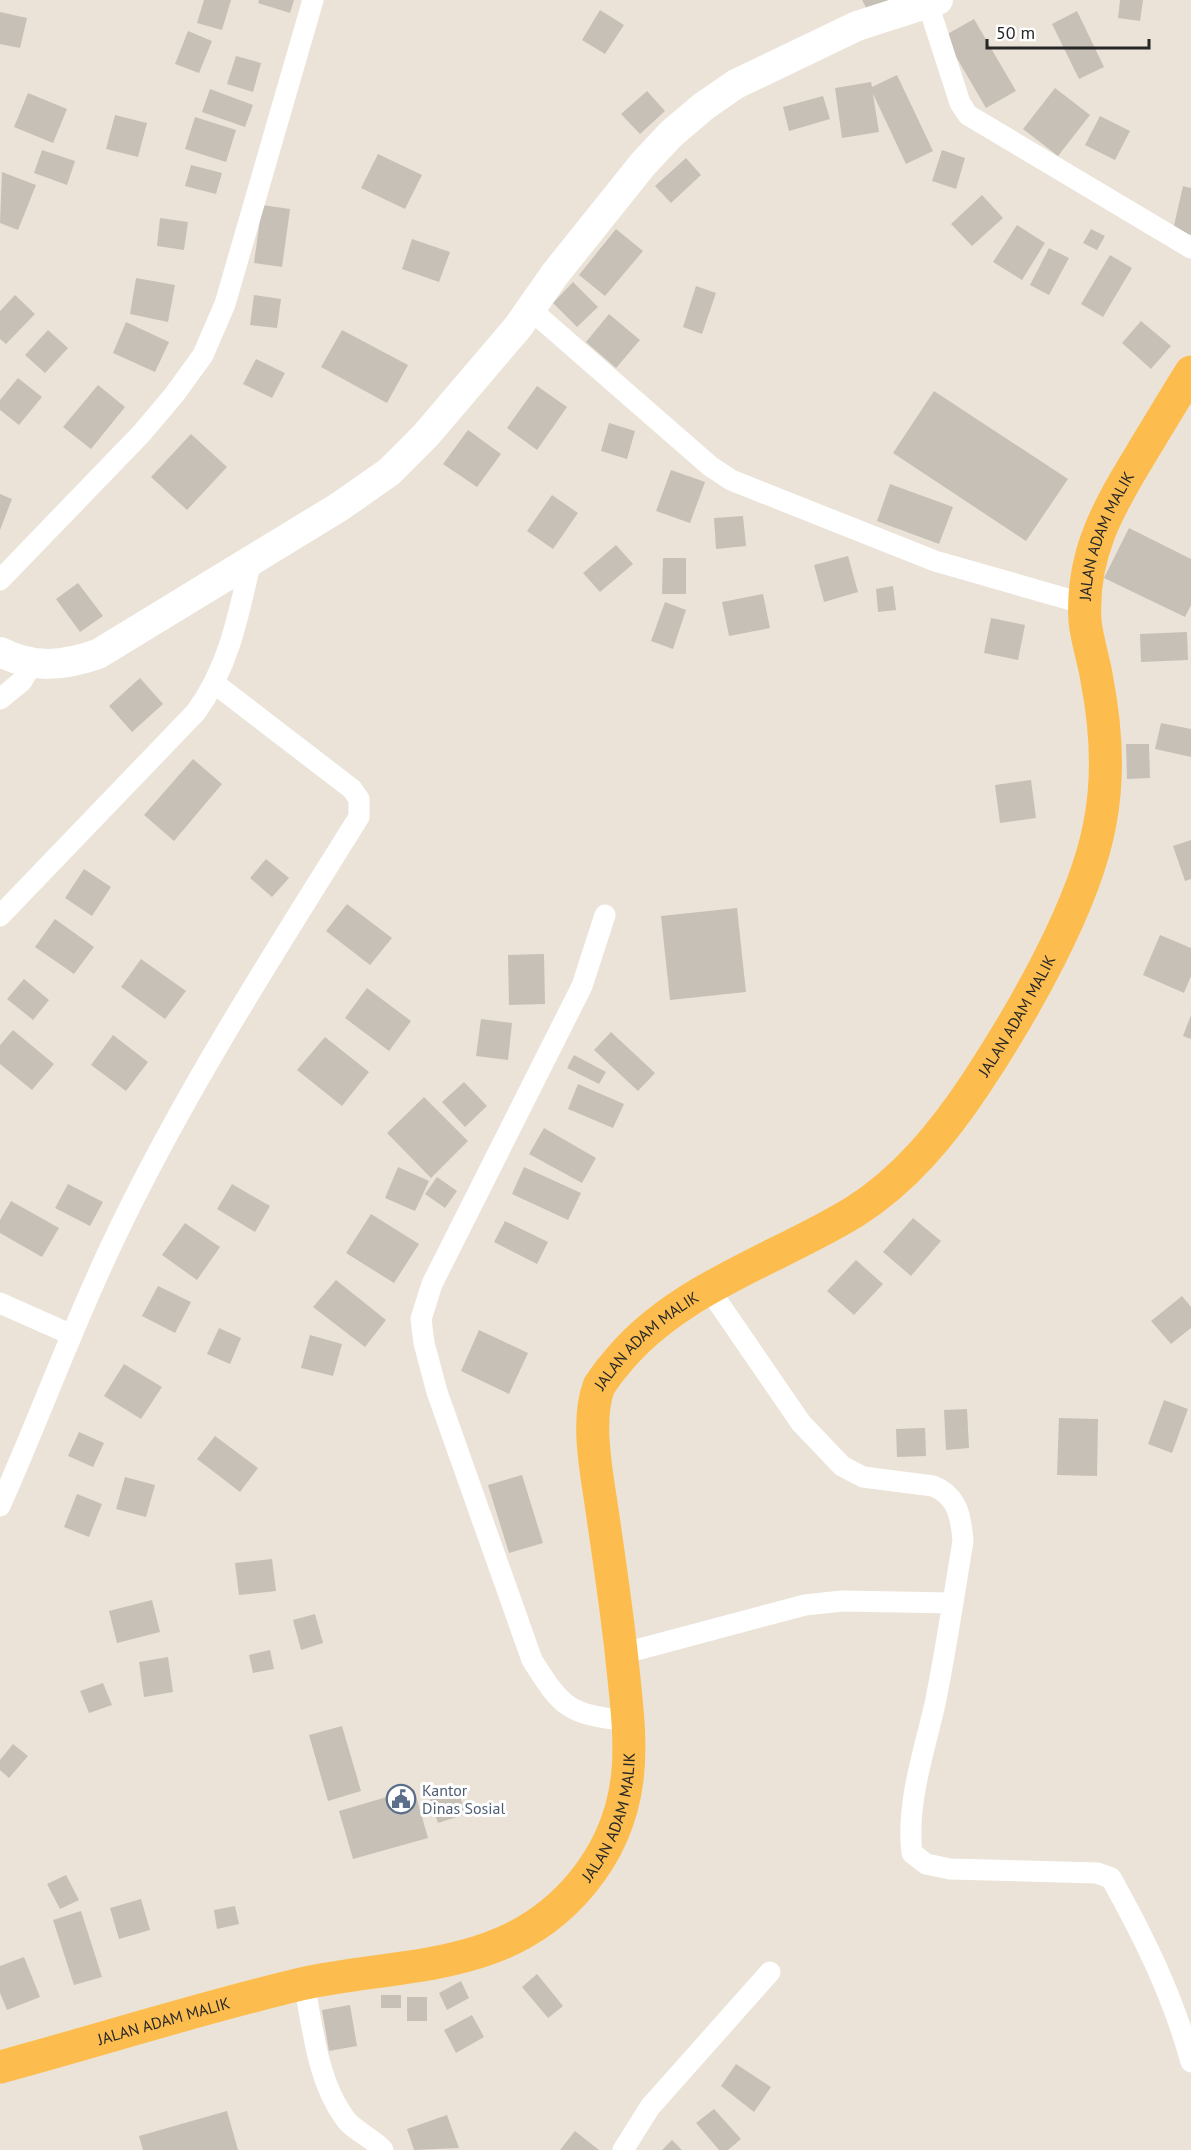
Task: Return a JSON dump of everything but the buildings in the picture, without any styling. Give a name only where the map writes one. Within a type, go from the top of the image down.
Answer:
[{"type":"highway","name":"JALAN ADAM MALIK","points":[[0,2067],[303,1984],[449,1959],[490,1948],[537,1926],[565,1904],[594,1869],[612,1835],[624,1797],[628,1773],[628,1721],[593,1433],[600,1385],[633,1342],[651,1327],[709,1290],[857,1210],[920,1159],[976,1083],[1047,963],[1085,879],[1100,827],[1106,782],[1105,732],[1097,676],[1086,630],[1085,604],[1088,575],[1097,532],[1113,500],[1191,372]]},
{"type":"main road","points":[[0,652],[32,664],[76,662],[98,654],[364,491],[389,472],[426,435],[530,309],[643,164],[671,134],[704,106],[736,84],[857,26],[933,2]]},
{"type":"street","points":[[0,579],[141,434],[174,395],[202,356],[225,304],[313,0]]},
{"type":"street","points":[[933,2],[960,103],[968,115],[1191,248]]},
{"type":"street","points":[[530,309],[710,466],[731,480],[935,561],[1085,604]]},
{"type":"street","points":[[0,916],[196,711],[214,683],[227,655],[251,560]]},
{"type":"street","points":[[0,699],[22,681],[32,664]]},
{"type":"street","points":[[0,1506],[110,1247],[214,1050],[359,817],[359,799],[352,789],[214,683]]},
{"type":"street","points":[[605,915],[582,986],[432,1284],[421,1319],[424,1343],[437,1392],[532,1660],[554,1695],[569,1709],[590,1717],[628,1721]]},
{"type":"street","points":[[709,1290],[801,1423],[842,1466],[863,1477],[933,1486],[943,1490],[956,1502],[961,1519],[963,1540],[953,1603],[912,1809],[909,1834],[912,1853],[926,1864],[950,1869],[1097,1873],[1112,1878],[1147,1942],[1180,2024],[1191,2062]]},
{"type":"street","points":[[0,1303],[72,1335]]},
{"type":"street","points":[[621,1654],[805,1605],[842,1601],[953,1603]]},
{"type":"street","points":[[623,2150],[650,2107],[770,1972]]},
{"type":"street","points":[[303,1984],[322,2069],[333,2099],[345,2120],[383,2150]]},
{"type":"place","name":"Kantor Dinas Sosial","points":[[401,1799]]}]
